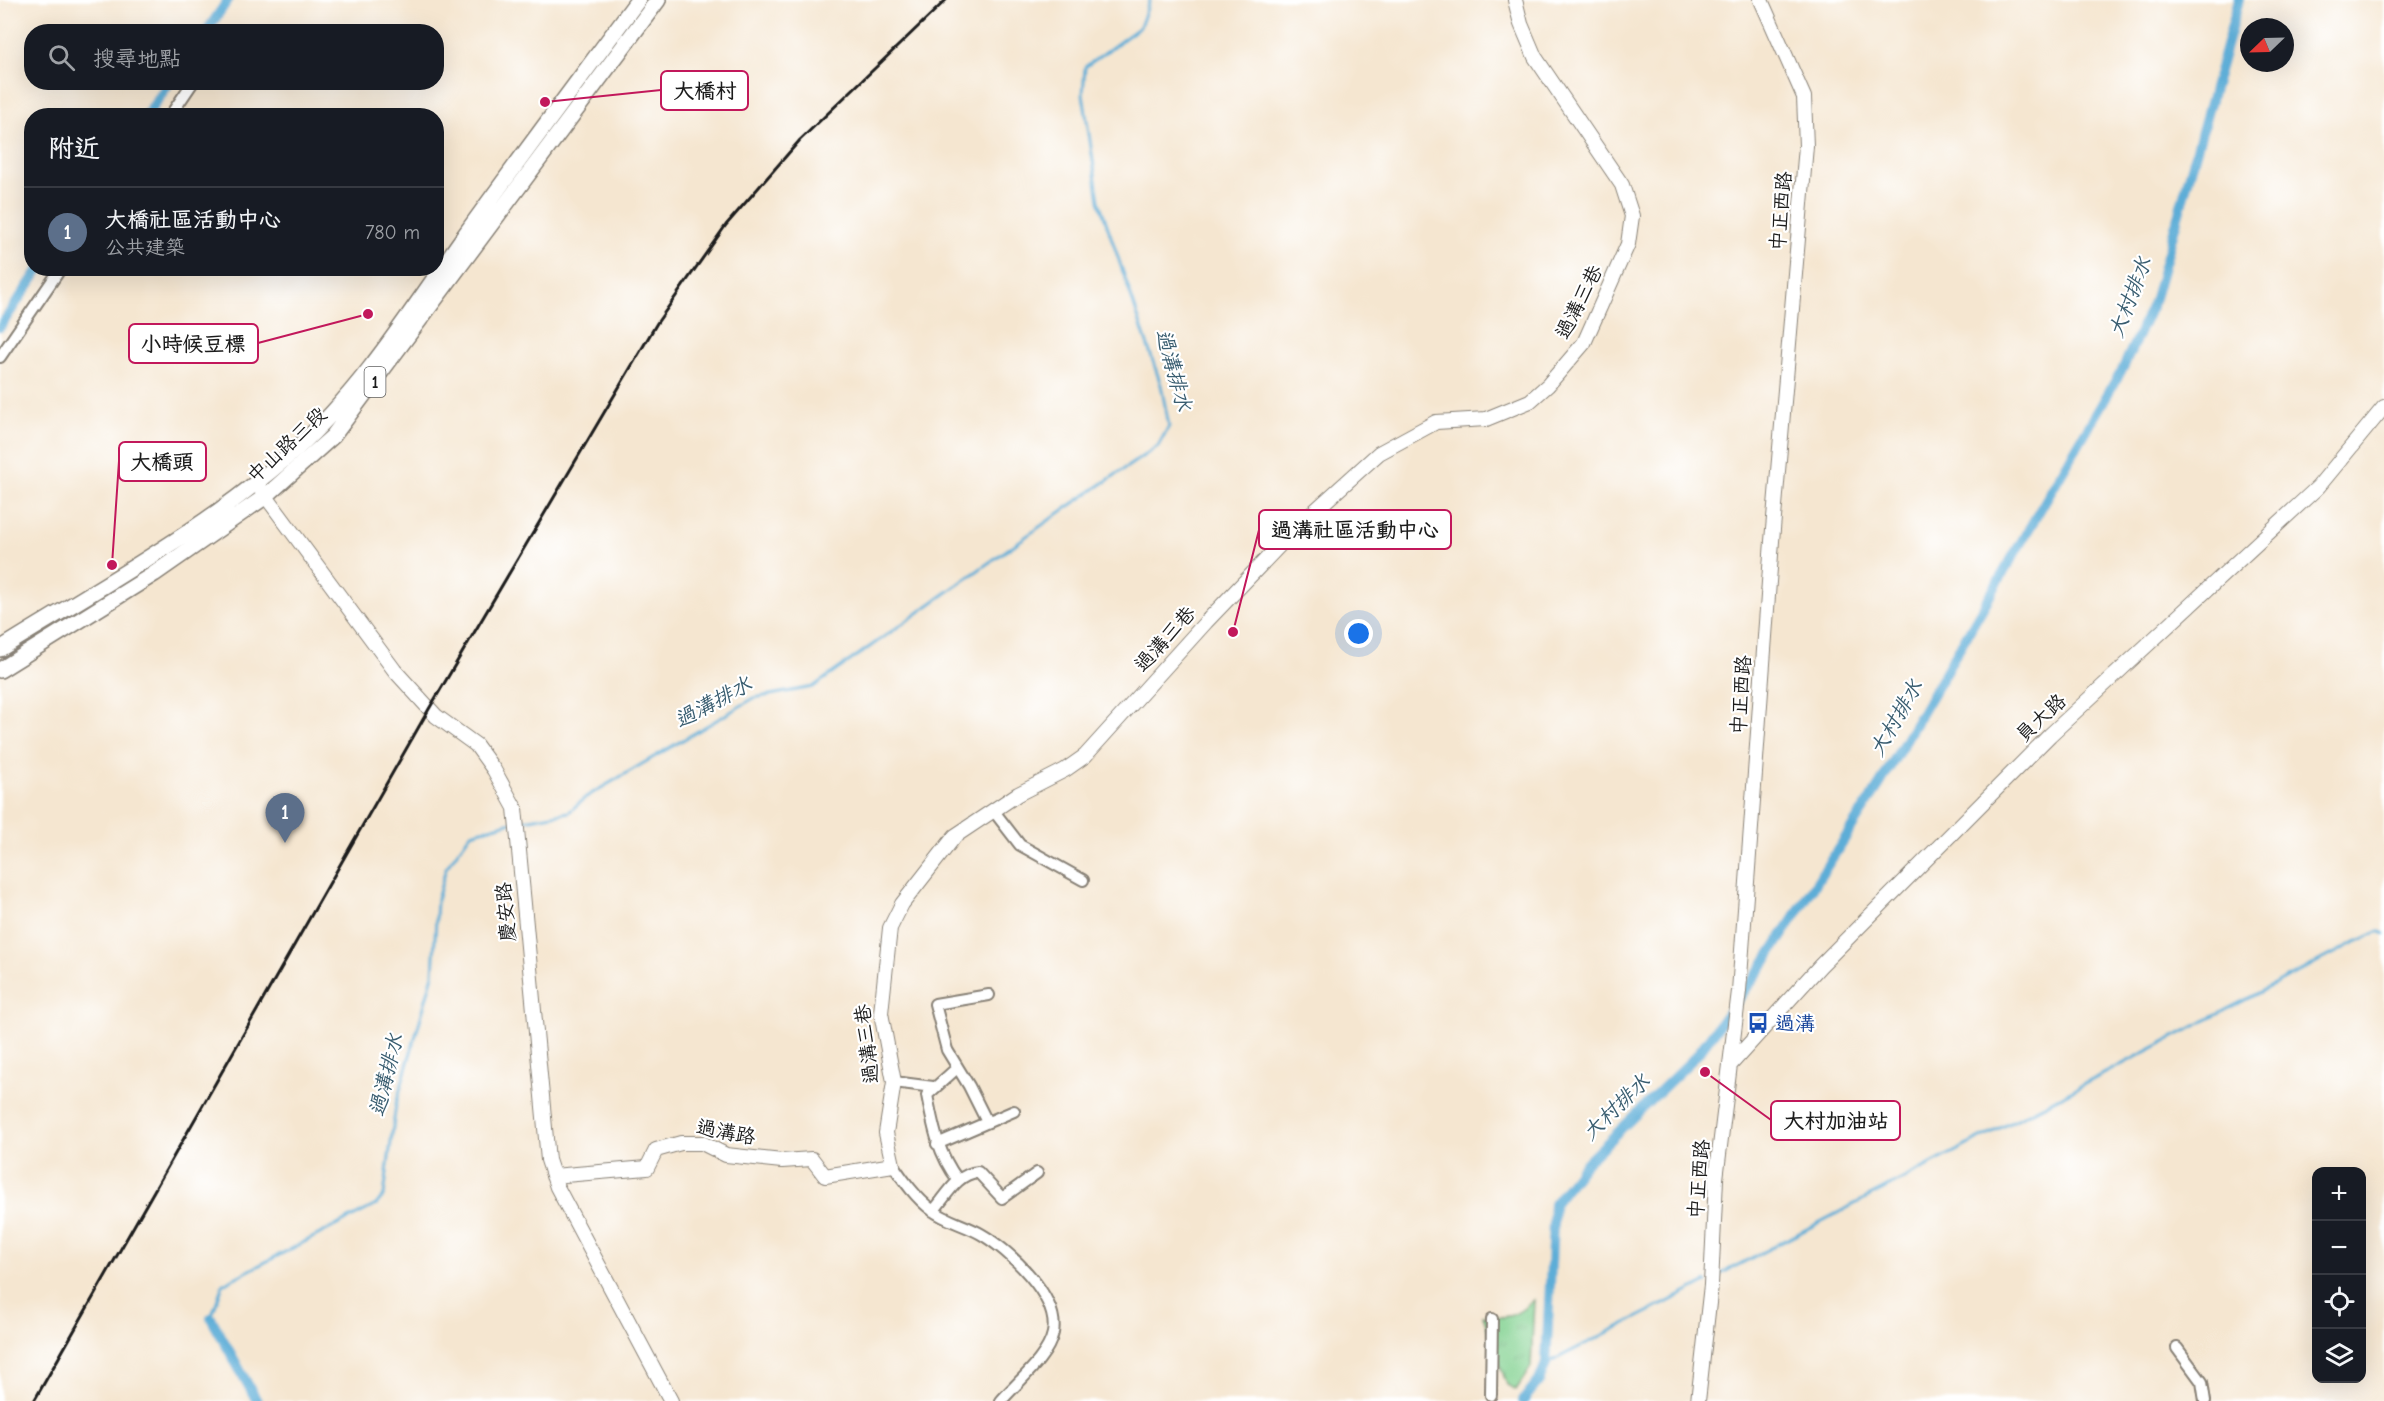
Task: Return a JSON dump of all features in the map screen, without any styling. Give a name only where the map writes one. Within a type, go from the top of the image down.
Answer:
[{"type":"main road","name":"中山路三段","points":[[444,266],[638,0]]},
{"type":"main road","name":"中山路三段","points":[[0,670],[154,574],[266,496],[333,436],[658,0]]},
{"type":"main road","name":"中山路三段","points":[[0,649],[142,560],[255,484],[297,448],[382,351],[437,276]]},
{"type":"street","name":"過溝三巷","points":[[1001,1401],[1046,1350],[1053,1332],[1049,1303],[1008,1251],[980,1233],[933,1211],[911,1191],[893,1165],[886,1133],[894,1082],[881,1013],[890,928],[902,904],[955,836],[993,810],[1085,756],[1206,622],[1298,526],[1379,453],[1436,422],[1486,419],[1530,401],[1548,386],[1584,343],[1628,244],[1632,216],[1622,185],[1535,57],[1521,24],[1515,0]]},
{"type":"street","name":"中正西路","points":[[1698,1401],[1711,1285],[1716,1179],[1731,1064],[1806,146],[1803,97],[1761,0]]},
{"type":"street","points":[[175,108],[188,90]]},
{"type":"street","points":[[0,357],[56,276]]},
{"type":"street","name":"員大路","points":[[1731,1064],[1820,966],[2050,735],[2318,487],[2384,407]]},
{"type":"street","name":"慶安路","points":[[255,484],[395,671],[436,716],[476,745],[494,770],[515,808],[547,1149],[553,1176],[671,1401]]},
{"type":"street","points":[[993,810],[1020,845],[1083,880]]},
{"type":"street","points":[[987,1122],[947,1050],[935,1004],[989,995]]},
{"type":"street","points":[[957,1068],[933,1087],[927,1095],[937,1144],[947,1166],[958,1180]]},
{"type":"street","points":[[894,1082],[933,1087]]},
{"type":"street","points":[[937,1144],[1014,1111]]},
{"type":"street","name":"過溝路","points":[[553,1176],[646,1168],[656,1149],[681,1143],[702,1143],[726,1155],[782,1161],[812,1159],[825,1176],[893,1165]]},
{"type":"street","points":[[933,1211],[958,1180],[968,1173],[978,1172],[1002,1198],[1037,1173]]},
{"type":"street","points":[[1491,1395],[1492,1319]]},
{"type":"street","points":[[2177,1348],[2202,1382],[2205,1401]]},
{"type":"green space","points":[[1534,1300],[1531,1367],[1516,1390],[1507,1385],[1483,1316],[1511,1316]]},
{"type":"waterway","points":[[212,24],[228,0]]},
{"type":"waterway","name":"過溝排水","points":[[519,821],[569,812],[586,797],[754,698],[813,687],[1158,446],[1169,426],[1161,385],[1099,201],[1083,94],[1085,67],[1140,27],[1150,0]]},
{"type":"waterway","name":"大村排水","points":[[1523,1401],[1539,1381],[1546,1364],[1554,1204],[1585,1164],[1696,1056],[1760,970],[1880,784],[2124,366],[2155,298],[2239,0]]},
{"type":"waterway","points":[[152,108],[164,90]]},
{"type":"waterway","points":[[0,327],[35,276]]},
{"type":"waterway","name":"過溝排水","points":[[211,1318],[223,1284],[376,1205],[384,1195],[396,1104],[433,975],[437,900],[446,868],[471,833],[512,822]]},
{"type":"waterway","points":[[1715,1277],[2354,943],[2379,931],[2384,934]]},
{"type":"waterway","points":[[1546,1364],[1707,1282]]},
{"type":"waterway","name":"過溝排水","points":[[211,1318],[257,1401]]},
{"type":"railway","points":[[34,1401],[429,709],[657,323],[726,225],[800,140],[946,0]]},
{"type":"place","name":"大橋村","points":[[545,102]]},
{"type":"place","name":"小時候豆標","points":[[368,314]]},
{"type":"place","name":"大橋頭","points":[[112,565]]},
{"type":"place","name":"過溝社區活動中心","points":[[1233,632]]},
{"type":"place","name":"大橋社區活動中心","points":[[285,843]]},
{"type":"place","name":"過溝","points":[[1758,1023]]},
{"type":"place","name":"大村加油站","points":[[1705,1072]]}]
